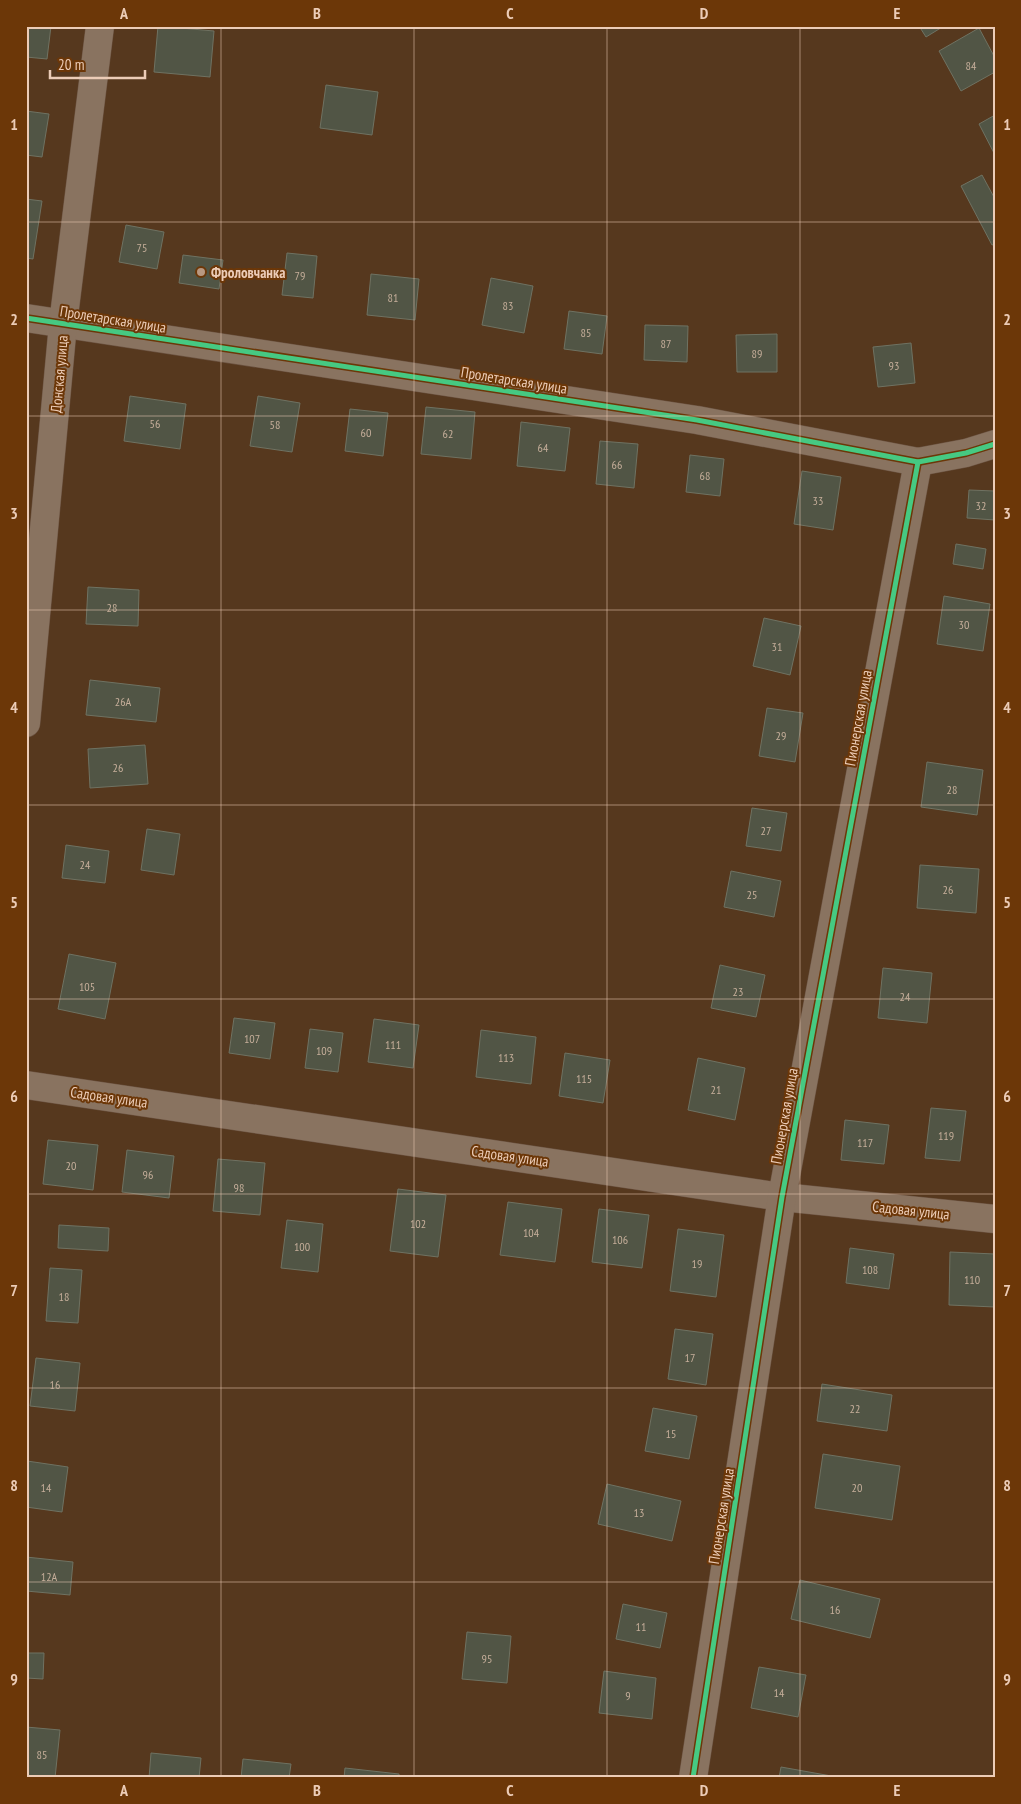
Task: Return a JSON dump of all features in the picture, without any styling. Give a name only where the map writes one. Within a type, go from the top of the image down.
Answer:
[{"type":"street","name":"Донская улица","points":[[26,723],[63,324],[100,26]]},
{"type":"street","name":"Пролетарская улица","points":[[26,318],[697,420],[918,462],[966,453],[995,444]]},
{"type":"street","name":"Пионерская улица","points":[[693,1778],[782,1197],[918,462]]},
{"type":"street","name":"Садовая улица","points":[[26,1085],[782,1197],[995,1219]]},
{"type":"building","points":[[26,26],[51,26],[47,59],[26,57]]},
{"type":"building","points":[[158,26],[214,31],[210,77],[154,72]]},
{"type":"building","points":[[919,26],[944,26],[926,37]]},
{"type":"building","points":[[979,28],[995,58],[995,72],[961,91],[939,51]]},
{"type":"building","points":[[326,85],[378,92],[372,135],[320,128]]},
{"type":"building","points":[[26,111],[49,114],[42,157],[26,155]]},
{"type":"building","points":[[995,115],[995,155],[979,124]]},
{"type":"building","points":[[982,175],[995,199],[995,244],[992,245],[961,186]]},
{"type":"building","points":[[26,199],[42,201],[33,259],[26,258]]},
{"type":"building","points":[[126,225],[164,232],[157,269],[119,262]]},
{"type":"building","points":[[287,253],[317,256],[313,298],[282,295]]},
{"type":"building","name":"Фроловчанка","points":[[183,255],[223,260],[219,289],[179,283]]},
{"type":"building","points":[[371,274],[419,279],[415,320],[367,315]]},
{"type":"building","points":[[491,278],[533,286],[524,333],[482,325]]},
{"type":"building","points":[[569,311],[607,316],[602,354],[564,349]]},
{"type":"building","points":[[645,325],[688,326],[687,362],[644,360]]},
{"type":"building","points":[[777,334],[777,372],[737,372],[736,335]]},
{"type":"building","points":[[911,343],[915,383],[878,387],[873,347]]},
{"type":"building","points":[[130,396],[186,404],[180,449],[124,441]]},
{"type":"building","points":[[258,396],[300,403],[292,452],[250,446]]},
{"type":"building","points":[[426,407],[475,412],[471,459],[421,454]]},
{"type":"building","points":[[350,409],[388,413],[383,456],[345,451]]},
{"type":"building","points":[[521,422],[570,428],[565,471],[517,466]]},
{"type":"building","points":[[600,441],[638,444],[634,488],[596,484]]},
{"type":"building","points":[[690,455],[724,459],[720,496],[686,492]]},
{"type":"building","points":[[802,471],[841,477],[833,530],[794,524]]},
{"type":"building","points":[[969,490],[995,491],[995,520],[967,518]]},
{"type":"building","points":[[956,544],[986,549],[983,569],[953,564]]},
{"type":"building","points":[[88,587],[139,590],[138,626],[86,624]]},
{"type":"building","points":[[944,596],[990,604],[983,651],[937,644]]},
{"type":"building","points":[[764,618],[801,626],[790,675],[753,666]]},
{"type":"building","points":[[90,680],[160,688],[156,722],[86,715]]},
{"type":"building","points":[[767,708],[803,713],[795,762],[759,756]]},
{"type":"building","points":[[145,745],[148,784],[90,788],[88,749]]},
{"type":"building","points":[[927,762],[983,770],[977,815],[921,807]]},
{"type":"building","points":[[752,808],[787,813],[781,851],[746,846]]},
{"type":"building","points":[[147,829],[180,834],[174,875],[141,870]]},
{"type":"building","points":[[66,845],[109,851],[105,883],[62,878]]},
{"type":"building","points":[[920,865],[979,869],[976,913],[917,908]]},
{"type":"building","points":[[731,871],[781,881],[774,917],[724,907]]},
{"type":"building","points":[[69,954],[116,963],[105,1019],[58,1009]]},
{"type":"building","points":[[720,965],[765,975],[756,1017],[711,1008]]},
{"type":"building","points":[[883,968],[932,973],[927,1023],[878,1018]]},
{"type":"building","points":[[234,1018],[275,1023],[270,1059],[229,1053]]},
{"type":"building","points":[[374,1019],[419,1025],[413,1068],[368,1062]]},
{"type":"building","points":[[310,1029],[343,1033],[338,1072],[305,1068]]},
{"type":"building","points":[[481,1030],[536,1037],[531,1084],[476,1077]]},
{"type":"building","points":[[565,1053],[610,1060],[603,1103],[559,1096]]},
{"type":"building","points":[[698,1058],[745,1068],[735,1120],[688,1110]]},
{"type":"building","points":[[931,1108],[966,1111],[960,1161],[925,1158]]},
{"type":"building","points":[[845,1120],[889,1125],[884,1164],[841,1160]]},
{"type":"building","points":[[48,1140],[98,1145],[93,1190],[43,1184]]},
{"type":"building","points":[[127,1150],[174,1156],[169,1198],[122,1192]]},
{"type":"building","points":[[218,1159],[265,1163],[260,1215],[213,1211]]},
{"type":"building","points":[[398,1189],[446,1195],[438,1257],[390,1251]]},
{"type":"building","points":[[508,1202],[562,1209],[555,1262],[500,1255]]},
{"type":"building","points":[[599,1209],[649,1215],[642,1268],[592,1262]]},
{"type":"building","points":[[287,1220],[323,1224],[318,1272],[281,1268]]},
{"type":"building","points":[[59,1225],[109,1228],[108,1251],[58,1248]]},
{"type":"building","points":[[678,1229],[724,1235],[716,1297],[670,1291]]},
{"type":"building","points":[[850,1248],[894,1254],[889,1289],[846,1283]]},
{"type":"building","points":[[950,1252],[995,1254],[995,1307],[949,1305]]},
{"type":"building","points":[[50,1268],[82,1270],[78,1323],[46,1321]]},
{"type":"building","points":[[675,1329],[713,1334],[706,1385],[668,1379]]},
{"type":"building","points":[[36,1358],[80,1363],[75,1411],[30,1406]]},
{"type":"building","points":[[822,1384],[892,1395],[887,1431],[817,1421]]},
{"type":"building","points":[[653,1408],[697,1416],[689,1459],[645,1451]]},
{"type":"building","points":[[823,1454],[900,1466],[892,1520],[815,1508]]},
{"type":"building","points":[[27,1461],[68,1467],[62,1512],[26,1507]]},
{"type":"building","points":[[607,1484],[681,1501],[672,1541],[598,1524]]},
{"type":"building","points":[[26,1557],[73,1562],[70,1595],[26,1591]]},
{"type":"building","points":[[800,1580],[880,1599],[870,1638],[791,1619]]},
{"type":"building","points":[[623,1604],[667,1613],[660,1648],[616,1639]]},
{"type":"building","points":[[467,1632],[511,1636],[507,1683],[462,1679]]},
{"type":"building","points":[[26,1653],[44,1653],[43,1679],[26,1678]]},
{"type":"building","points":[[759,1667],[806,1675],[798,1717],[751,1708]]},
{"type":"building","points":[[604,1671],[656,1678],[652,1719],[599,1713]]},
{"type":"building","points":[[26,1727],[60,1730],[55,1778],[26,1778]]},
{"type":"building","points":[[151,1753],[201,1758],[199,1778],[149,1778]]},
{"type":"building","points":[[243,1759],[291,1764],[289,1778],[241,1778]]},
{"type":"building","points":[[781,1767],[837,1777],[837,1778],[779,1778]]},
{"type":"building","points":[[345,1768],[399,1774],[399,1778],[344,1778]]},
{"type":"cycle path","points":[[26,318],[697,420],[918,462],[966,453],[995,444]]},
{"type":"cycle path","points":[[693,1778],[782,1197],[918,462]]},
{"type":"place","name":"Фроловчанка","points":[[201,272]]}]
